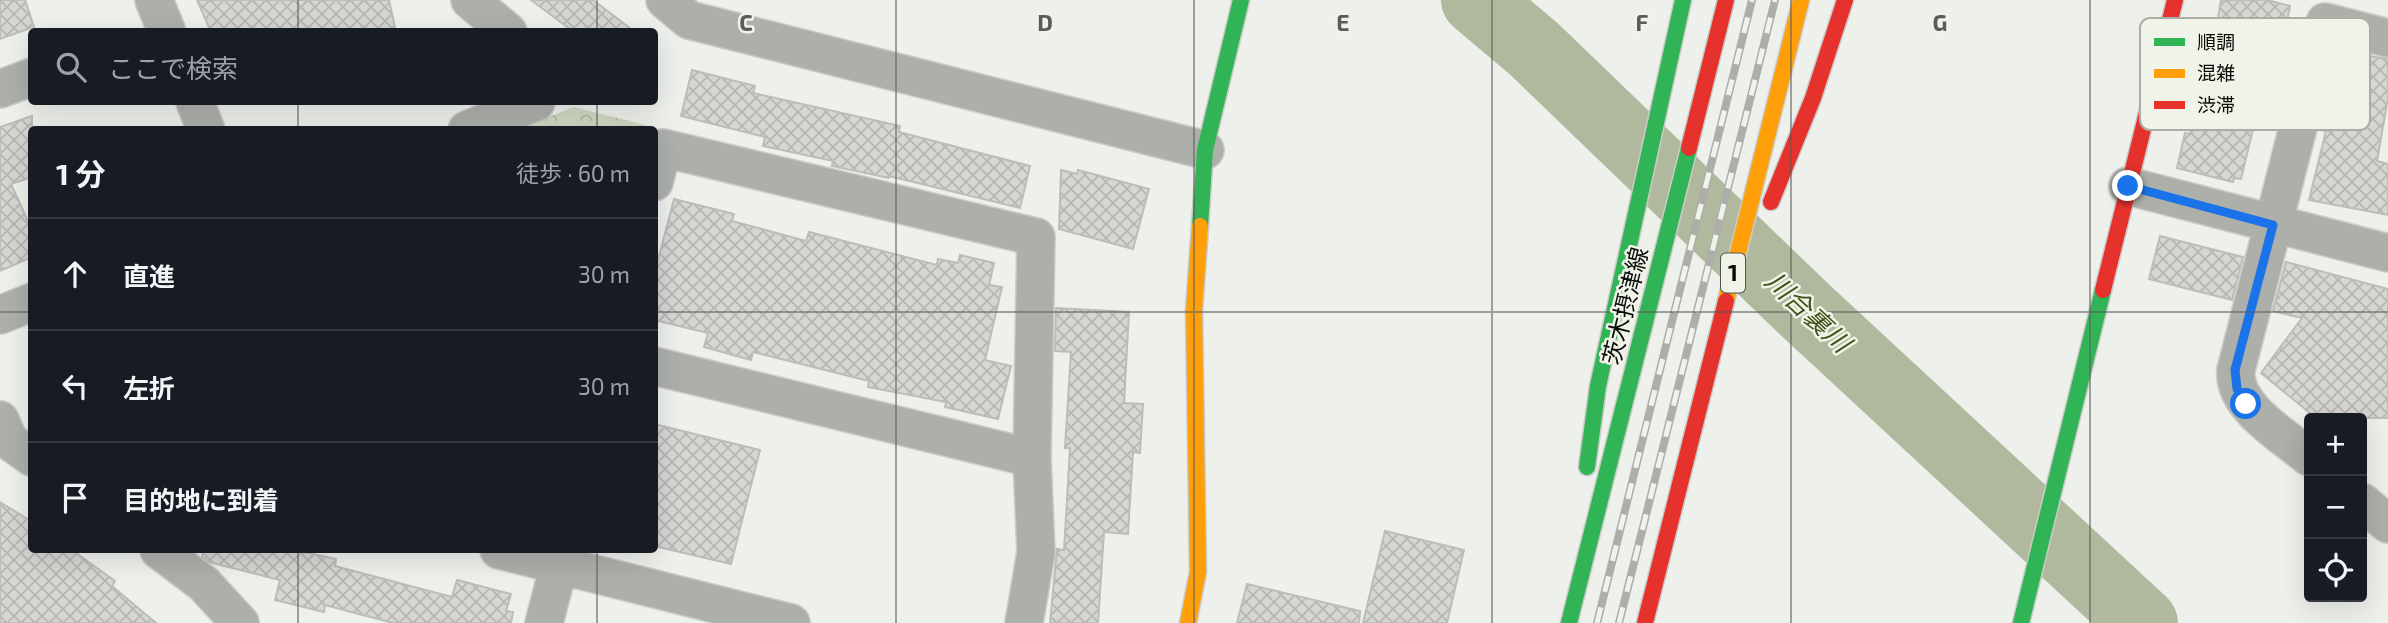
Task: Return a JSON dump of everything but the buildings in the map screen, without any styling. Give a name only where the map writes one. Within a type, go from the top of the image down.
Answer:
[{"type":"main road","points":[[1188,623],[1198,572],[1194,311],[1205,150],[1241,0]]},
{"type":"main road","points":[[1586,478],[1598,386],[1683,0]]},
{"type":"main road","name":"茨木摂津線","points":[[1568,623],[1726,0]]},
{"type":"main road","name":"1","points":[[1645,623],[1801,0]]},
{"type":"main road","points":[[1719,330],[1813,98],[1845,0]]},
{"type":"main road","points":[[2170,18],[2175,0]]},
{"type":"main road","points":[[2021,623],[2142,130]]},
{"type":"main road","points":[[1568,623],[1582,504]]},
{"type":"street","points":[[470,0],[503,28]]},
{"type":"street","points":[[665,0],[689,20],[1205,150]]},
{"type":"street","points":[[2370,30],[2388,38]]},
{"type":"street","points":[[0,89],[28,78]]},
{"type":"street","points":[[196,105],[204,126]]},
{"type":"street","points":[[477,126],[529,105]]},
{"type":"street","points":[[2297,130],[2238,356],[2235,379],[2237,389],[2246,404],[2304,453]]},
{"type":"street","points":[[658,167],[663,148],[1036,237],[1032,458],[1036,552],[1024,623]]},
{"type":"street","points":[[2128,186],[2388,253]]},
{"type":"street","points":[[0,315],[28,304]]},
{"type":"street","points":[[658,367],[1032,458]]},
{"type":"street","points":[[2367,506],[2388,524]]},
{"type":"street","points":[[163,553],[204,584],[240,623]]},
{"type":"street","points":[[522,553],[561,558],[791,623]]},
{"type":"street","points":[[544,623],[561,558]]},
{"type":"green space","points":[[574,107],[645,125],[645,126],[526,126]]},
{"type":"waterway","name":"川合裏川","points":[[1476,0],[1534,49],[1804,309],[2143,623]]},
{"type":"railway","points":[[1597,623],[1752,0]]},
{"type":"railway","points":[[1619,623],[1775,0]]},
{"type":"traffic: fast","points":[[1200,226],[1205,150],[1241,0]]},
{"type":"traffic: fast","points":[[1587,467],[1598,386],[1683,0]]},
{"type":"traffic: fast","points":[[1569,623],[1689,148]]},
{"type":"traffic: fast","points":[[2021,623],[2103,290]]},
{"type":"traffic: slow","points":[[1726,301],[1801,0]]},
{"type":"traffic: slow","points":[[1188,623],[1198,572],[1194,311],[1200,226]]},
{"type":"traffic: jam","points":[[1689,148],[1726,0]]},
{"type":"traffic: jam","points":[[1771,202],[1813,98],[1845,0]]},
{"type":"traffic: jam","points":[[2171,18],[2175,0]]},
{"type":"traffic: jam","points":[[2103,290],[2143,130]]},
{"type":"traffic: jam","points":[[1645,623],[1726,301]]},
{"type":"route","points":[[2128,186],[2273,225],[2235,370],[2237,389],[2246,404]]}]
